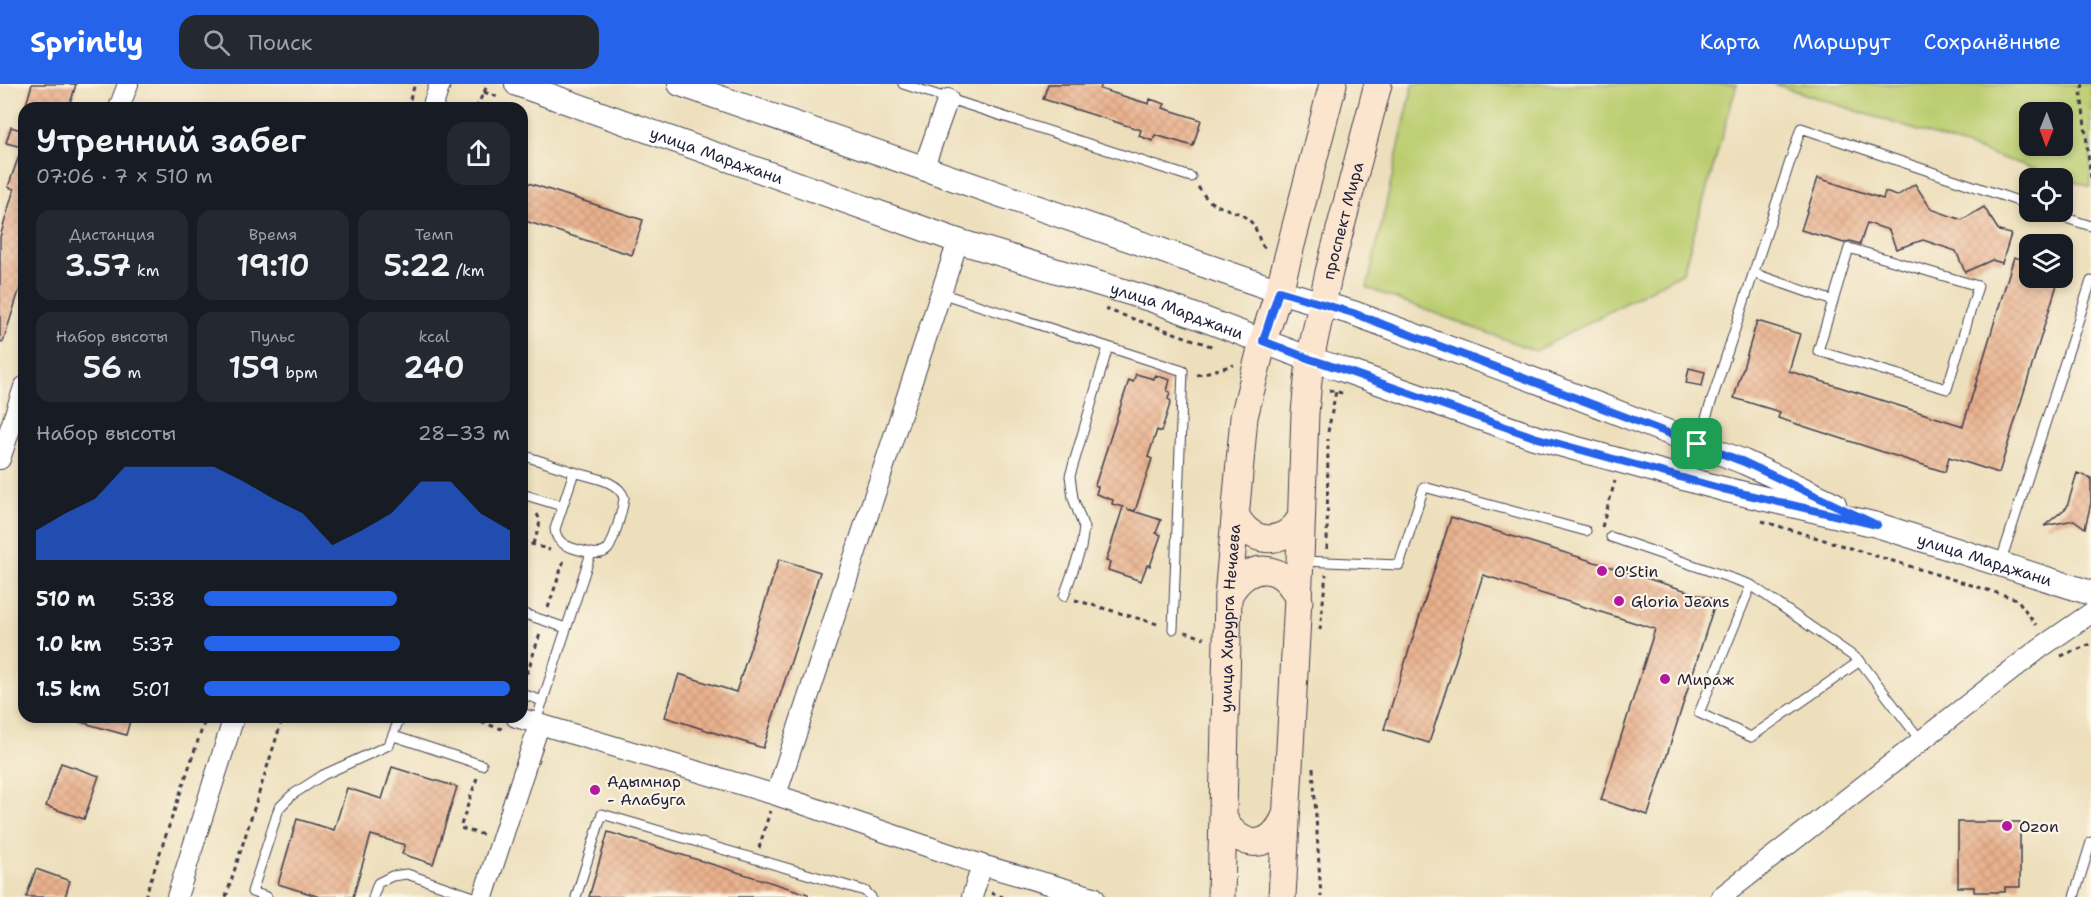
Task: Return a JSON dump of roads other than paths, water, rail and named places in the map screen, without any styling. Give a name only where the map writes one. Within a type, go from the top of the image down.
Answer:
[{"type":"main road","points":[[1263,341],[1279,291],[1333,84]]},
{"type":"main road","name":"проспект Мира","points":[[1310,359],[1321,305],[1378,84]]},
{"type":"main road","points":[[1319,143],[1330,137],[1343,138],[1354,145],[1359,157]]},
{"type":"main road","name":"улица Хирурга Нечаева","points":[[1221,897],[1228,597],[1244,417],[1263,341]]},
{"type":"main road","points":[[1282,897],[1299,601],[1305,413],[1310,359]]},
{"type":"main road","points":[[1236,516],[1249,532],[1268,539],[1288,534],[1301,518]]},
{"type":"main road","points":[[1228,597],[1234,585],[1245,575],[1258,570],[1272,571],[1284,577],[1294,587],[1299,601]]},
{"type":"main road","points":[[1224,819],[1231,832],[1242,840],[1256,843],[1269,839],[1280,830],[1285,817]]},
{"type":"street","points":[[121,102],[128,84]]},
{"type":"street","points":[[434,102],[440,84]]},
{"type":"street","name":"улица Марджани","points":[[517,84],[958,241],[1153,300],[1310,359],[1534,437],[1723,489],[1877,525],[2091,593]]},
{"type":"street","name":"улица Марджани","points":[[680,84],[1279,291],[1364,317],[1744,462],[1877,525]]},
{"type":"street","points":[[923,169],[948,99]]},
{"type":"street","points":[[776,795],[958,241]]},
{"type":"street","points":[[0,459],[18,405]]},
{"type":"street","points":[[1721,897],[2040,648],[2091,613]]},
{"type":"street","points":[[528,721],[776,795],[982,865],[1094,897]]},
{"type":"street","points":[[177,897],[232,723]]},
{"type":"street","points":[[483,897],[537,724]]},
{"type":"street","points":[[972,897],[982,865]]},
{"type":"lane","points":[[903,84],[1191,177]]},
{"type":"lane","points":[[1697,444],[1800,128],[2019,202]]},
{"type":"lane","points":[[2073,220],[2091,226]]},
{"type":"lane","points":[[1849,248],[1978,286],[1947,389],[1818,351],[1833,301],[1849,248]]},
{"type":"lane","points":[[1753,273],[1833,301]]},
{"type":"lane","points":[[2000,564],[2091,281]]},
{"type":"lane","points":[[940,293],[1184,371],[1173,629]]},
{"type":"lane","points":[[1064,596],[1081,548],[1084,528],[1073,498],[1070,476],[1108,346]]},
{"type":"lane","points":[[528,457],[613,484],[620,488],[624,498],[609,547],[603,553],[591,553],[565,545],[557,539],[555,529],[574,472]]},
{"type":"lane","points":[[1300,561],[1399,566],[1424,487],[1586,531]]},
{"type":"lane","points":[[528,496],[562,506]]},
{"type":"lane","points":[[1611,537],[1751,585],[1860,661],[1922,741]]},
{"type":"lane","points":[[537,724],[591,553]]},
{"type":"lane","points":[[1751,585],[1699,713],[1751,737],[1860,661]]},
{"type":"lane","points":[[528,615],[566,628]]},
{"type":"lane","points":[[528,696],[543,701]]},
{"type":"lane","points":[[267,897],[252,892],[279,808],[292,795],[323,775],[389,745],[398,723]]},
{"type":"lane","points":[[394,736],[482,765]]},
{"type":"lane","points":[[576,897],[602,814],[865,891],[871,897]]},
{"type":"lane","points":[[2074,897],[2091,842]]},
{"type":"lane","points":[[373,897],[378,883],[392,876],[407,874],[474,897]]},
{"type":"place","name":"O'Stin","points":[[1602,571]]},
{"type":"place","name":"Gloria Jeans","points":[[1619,601]]},
{"type":"place","name":"Мираж","points":[[1665,679]]},
{"type":"place","name":"Адымнар - Алабуга","points":[[595,790]]},
{"type":"place","name":"Ozon","points":[[2007,826]]}]
